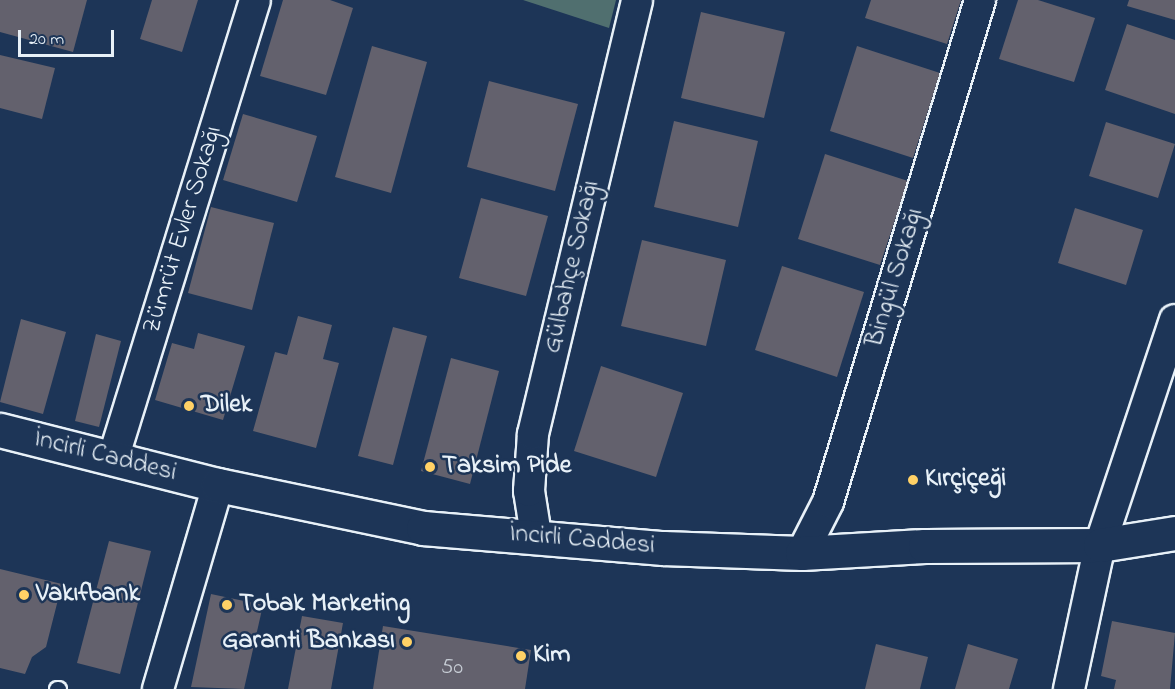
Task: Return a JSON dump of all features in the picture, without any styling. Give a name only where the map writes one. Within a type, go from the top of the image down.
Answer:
[{"type":"main road","name":"İncirli Caddesi","points":[[0,430],[218,485],[423,528],[536,535],[663,548],[802,553],[924,546],[1100,545],[1175,533]]},
{"type":"street","name":"Zümrüt Evler Sokağı","points":[[113,459],[255,0]]},
{"type":"street","name":"Gülbahçe Sokağı","points":[[536,535],[529,491],[533,434],[637,0]]},
{"type":"street","name":"Bingül Sokağı","points":[[802,553],[828,502],[980,0]]},
{"type":"street","points":[[1069,689],[1100,545],[1175,320]]},
{"type":"street","points":[[158,689],[218,485]]},
{"type":"green space","points":[[523,0],[616,0],[609,28]]},
{"type":"building","points":[[0,0],[87,0],[73,52],[0,32]]},
{"type":"building","points":[[152,0],[198,0],[182,52],[140,39]]},
{"type":"building","points":[[283,0],[330,0],[353,8],[326,95],[260,76]]},
{"type":"building","points":[[871,0],[961,0],[947,44],[865,18]]},
{"type":"building","points":[[1018,0],[1038,0],[1095,18],[1074,82],[999,59]]},
{"type":"building","points":[[1129,0],[1175,0],[1175,20],[1127,6]]},
{"type":"building","points":[[701,12],[785,32],[764,118],[681,98]]},
{"type":"building","points":[[1127,24],[1175,40],[1175,114],[1105,90]]},
{"type":"building","points":[[372,46],[427,62],[391,193],[335,177]]},
{"type":"building","points":[[857,46],[940,73],[913,158],[830,131]]},
{"type":"building","points":[[0,55],[55,68],[42,119],[0,108]]},
{"type":"building","points":[[489,81],[578,104],[555,191],[467,167]]},
{"type":"building","points":[[243,114],[317,136],[297,202],[223,180]]},
{"type":"building","points":[[674,121],[758,141],[738,227],[654,207]]},
{"type":"building","points":[[1106,122],[1175,144],[1158,198],[1089,176]]},
{"type":"building","points":[[825,154],[908,181],[880,265],[798,239]]},
{"type":"building","points":[[481,198],[548,216],[526,296],[459,278]]},
{"type":"building","points":[[211,207],[274,223],[252,310],[188,293]]},
{"type":"building","points":[[1075,208],[1143,230],[1126,285],[1058,263]]},
{"type":"building","points":[[642,240],[726,260],[706,346],[621,326]]},
{"type":"building","points":[[782,266],[864,292],[837,377],[755,350]]},
{"type":"building","points":[[298,316],[332,325],[323,359],[339,363],[316,448],[253,431],[275,352],[287,355]]},
{"type":"building","points":[[21,319],[66,332],[43,414],[0,402]]},
{"type":"building","points":[[393,327],[427,336],[393,465],[358,456]]},
{"type":"building","points":[[198,333],[245,346],[223,420],[155,400],[172,343],[194,349]]},
{"type":"building","points":[[96,334],[121,341],[99,427],[75,421]]},
{"type":"building","points":[[451,358],[499,371],[470,484],[421,471]]},
{"type":"building","points":[[601,366],[683,393],[656,477],[574,451]]},
{"type":"building","points":[[109,541],[151,551],[120,674],[77,663]]},
{"type":"building","points":[[0,569],[62,584],[46,647],[32,657],[25,674],[0,668]]},
{"type":"building","points":[[211,594],[263,605],[244,689],[191,687]]},
{"type":"building","points":[[302,616],[343,623],[331,689],[288,689]]},
{"type":"building","points":[[1112,621],[1175,633],[1170,689],[1114,689],[1116,680],[1101,676]]},
{"type":"building","points":[[383,626],[531,650],[525,689],[373,689]]},
{"type":"building","points":[[876,644],[928,657],[920,689],[865,689]]},
{"type":"building","points":[[968,644],[1018,659],[1009,689],[955,689]]},
{"type":"place","name":"Dilek","points":[[189,406]]},
{"type":"place","name":"Taksim Pide","points":[[430,467]]},
{"type":"place","name":"Kırçiçeği","points":[[913,480]]},
{"type":"place","name":"Vakıfbank","points":[[24,595]]},
{"type":"place","name":"Tobak Marketing","points":[[227,605]]},
{"type":"place","name":"Garanti Bankası","points":[[407,642]]},
{"type":"place","name":"Kim","points":[[521,656]]}]
